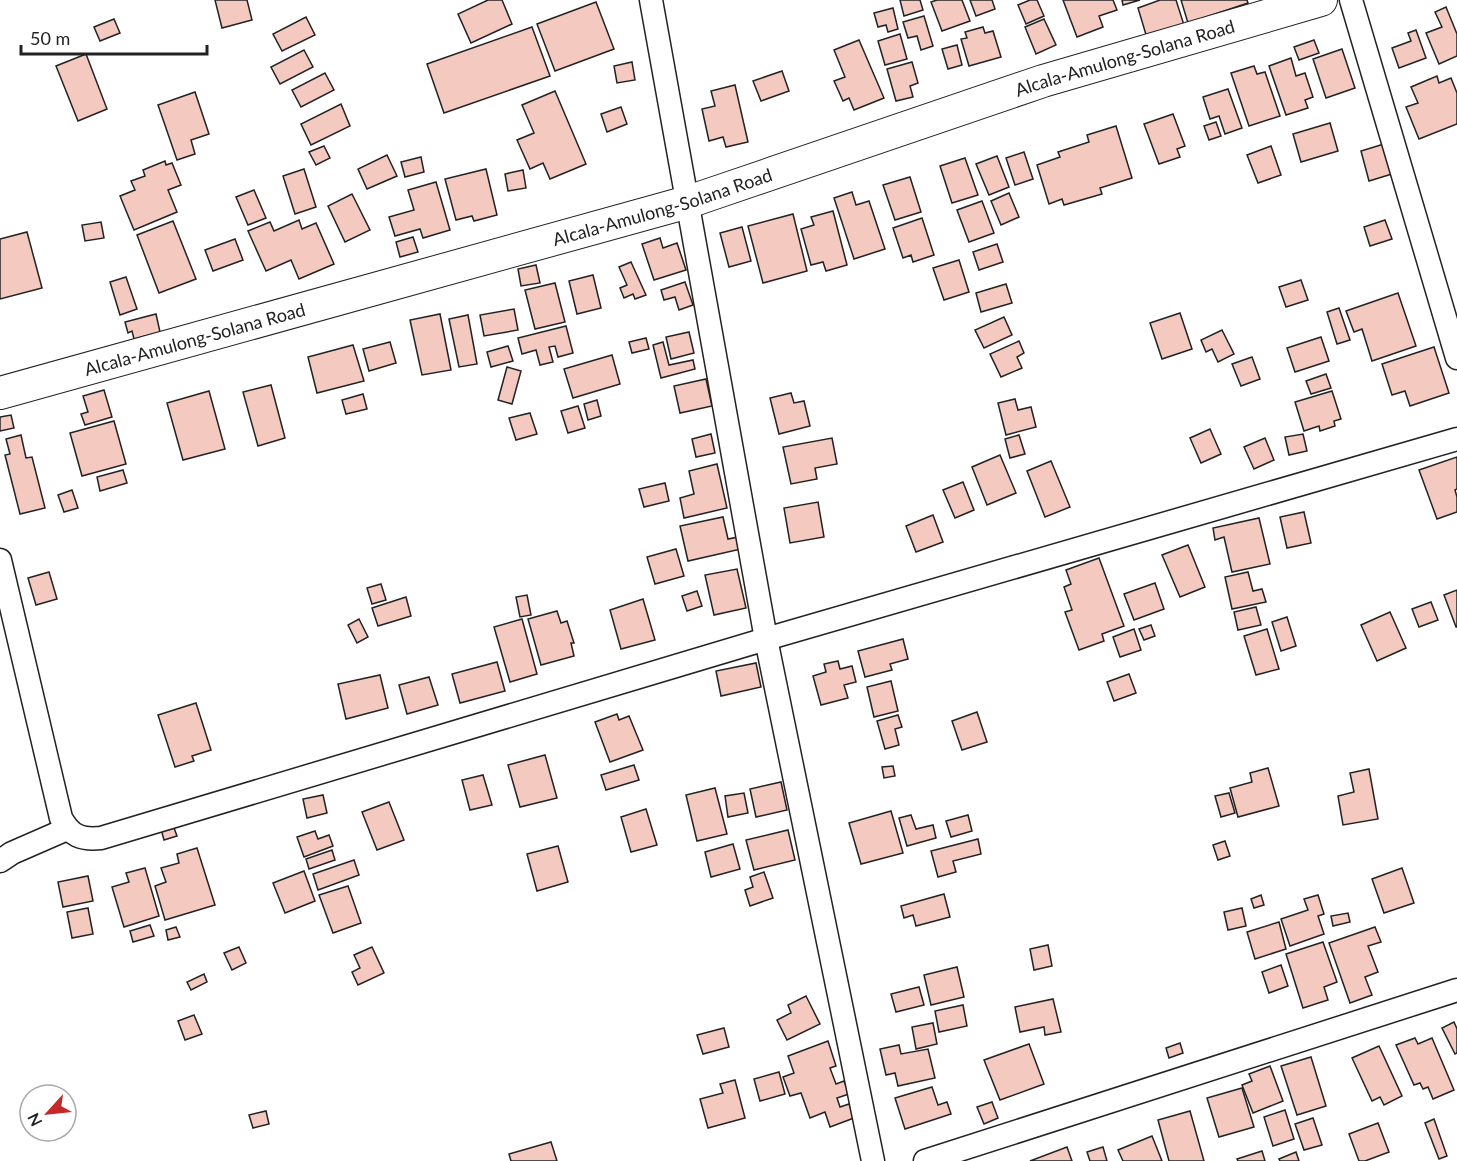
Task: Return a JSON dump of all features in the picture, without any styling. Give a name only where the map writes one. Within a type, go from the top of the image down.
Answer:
[{"type":"main road","name":"Alcala-Amulong-Solana Road","points":[[0,393],[688,202],[1043,81],[1321,0]]},
{"type":"street","points":[[651,0],[766,639],[873,1161]]},
{"type":"street","points":[[1351,0],[1457,358]]},
{"type":"street","points":[[0,560],[61,818],[67,829],[75,836],[88,839],[101,838],[766,639],[1457,439]]},
{"type":"street","points":[[0,861],[12,853],[67,829]]},
{"type":"street","points":[[925,1161],[1457,990]]},
{"type":"building","points":[[215,0],[247,0],[252,20],[222,28]]},
{"type":"building","points":[[488,0],[502,0],[512,24],[471,43],[458,14]]},
{"type":"building","points":[[900,0],[920,0],[923,10],[904,16]]},
{"type":"building","points":[[962,0],[970,21],[942,31],[931,2]]},
{"type":"building","points":[[970,0],[992,0],[995,9],[976,16]]},
{"type":"building","points":[[1037,0],[1044,16],[1026,24],[1018,5]]},
{"type":"building","points":[[1063,0],[1113,0],[1117,10],[1099,16],[1103,27],[1077,37]]},
{"type":"building","points":[[1122,0],[1140,0],[1123,5]]},
{"type":"building","points":[[1160,0],[1176,0],[1184,25],[1147,38],[1138,8]]},
{"type":"building","points":[[1181,0],[1247,0],[1248,3],[1188,23]]},
{"type":"building","points":[[596,2],[614,49],[555,71],[537,24]]},
{"type":"building","points":[[1446,7],[1457,34],[1457,56],[1439,64],[1426,33],[1442,27],[1435,12]]},
{"type":"building","points":[[893,8],[898,29],[888,32],[886,25],[878,27],[874,13]]},
{"type":"building","points":[[924,16],[933,46],[921,50],[917,36],[908,38],[903,22]]},
{"type":"building","points":[[306,17],[315,35],[282,51],[273,34]]},
{"type":"building","points":[[114,19],[120,33],[100,41],[94,27]]},
{"type":"building","points":[[1044,19],[1056,45],[1036,54],[1025,27]]},
{"type":"building","points":[[532,27],[550,76],[444,113],[427,64]]},
{"type":"building","points":[[983,27],[985,33],[993,31],[1001,57],[969,66],[961,39],[967,38],[965,32]]},
{"type":"building","points":[[1416,30],[1426,58],[1399,68],[1392,48],[1411,41],[1408,33]]},
{"type":"building","points":[[900,34],[907,59],[885,65],[878,41]]},
{"type":"building","points":[[859,40],[884,98],[854,110],[849,98],[843,101],[834,81],[845,77],[834,50]]},
{"type":"building","points":[[1314,40],[1319,53],[1299,60],[1294,47]]},
{"type":"building","points":[[957,45],[962,65],[948,69],[942,49]]},
{"type":"building","points":[[1342,49],[1355,88],[1326,98],[1313,59]]},
{"type":"building","points":[[304,50],[313,67],[280,84],[271,67]]},
{"type":"building","points":[[86,54],[107,109],[78,121],[56,66]]},
{"type":"building","points":[[1291,58],[1296,76],[1305,73],[1313,97],[1305,100],[1308,108],[1286,115],[1269,66]]},
{"type":"building","points":[[632,62],[635,80],[617,83],[614,66]]},
{"type":"building","points":[[912,62],[918,83],[910,86],[913,97],[896,101],[887,69]]},
{"type":"building","points":[[1254,66],[1257,74],[1265,72],[1280,116],[1249,126],[1231,73]]},
{"type":"building","points":[[782,71],[789,91],[761,101],[753,81]]},
{"type":"building","points":[[325,73],[334,90],[301,107],[292,90]]},
{"type":"building","points":[[1437,76],[1439,83],[1451,78],[1457,93],[1457,124],[1419,139],[1406,107],[1418,103],[1411,87]]},
{"type":"building","points":[[735,85],[748,142],[726,147],[723,137],[709,141],[702,109],[715,106],[711,91]]},
{"type":"building","points":[[1228,89],[1242,128],[1225,134],[1219,116],[1210,119],[1203,97]]},
{"type":"building","points":[[555,91],[586,164],[550,179],[543,163],[530,169],[517,140],[534,133],[522,105]]},
{"type":"building","points":[[195,92],[209,134],[191,140],[195,154],[177,160],[158,105]]},
{"type":"building","points":[[341,104],[350,126],[311,145],[301,124]]},
{"type":"building","points":[[621,107],[627,124],[607,132],[601,114]]},
{"type":"building","points":[[1173,114],[1185,146],[1177,149],[1180,157],[1159,164],[1144,124]]},
{"type":"building","points":[[1216,122],[1221,136],[1209,140],[1204,126]]},
{"type":"building","points":[[1330,123],[1338,151],[1301,162],[1293,134]]},
{"type":"building","points":[[1116,126],[1132,178],[1100,188],[1102,194],[1064,205],[1062,199],[1049,204],[1037,165],[1060,157],[1058,152],[1089,142],[1087,135]]},
{"type":"building","points":[[1384,144],[1392,174],[1369,181],[1361,151]]},
{"type":"building","points":[[324,146],[330,158],[316,165],[309,152]]},
{"type":"building","points":[[1271,146],[1281,175],[1258,183],[1247,155]]},
{"type":"building","points":[[1024,152],[1033,179],[1015,185],[1006,158]]},
{"type":"building","points":[[387,155],[397,176],[367,189],[358,169]]},
{"type":"building","points":[[997,156],[1009,187],[989,195],[976,164]]},
{"type":"building","points":[[421,157],[424,172],[405,177],[401,162]]},
{"type":"building","points":[[965,158],[978,195],[952,203],[940,166]]},
{"type":"building","points":[[165,161],[166,165],[172,163],[181,185],[168,190],[177,212],[134,230],[120,196],[135,190],[131,181],[145,176],[143,170]]},
{"type":"building","points":[[304,169],[316,207],[295,214],[283,176]]},
{"type":"building","points":[[486,169],[497,215],[474,221],[472,216],[456,220],[445,179]]},
{"type":"building","points":[[523,170],[526,188],[508,191],[505,174]]},
{"type":"building","points":[[910,177],[921,212],[895,220],[883,185]]},
{"type":"building","points":[[436,182],[450,230],[423,238],[420,229],[395,236],[389,217],[414,210],[408,190]]},
{"type":"building","points":[[254,190],[266,218],[248,225],[236,197]]},
{"type":"building","points":[[852,192],[856,205],[869,201],[885,249],[854,259],[834,198]]},
{"type":"building","points":[[1009,193],[1019,217],[1001,225],[991,201]]},
{"type":"building","points":[[352,194],[370,230],[345,242],[328,206]]},
{"type":"building","points":[[982,201],[994,233],[969,242],[957,210]]},
{"type":"building","points":[[833,211],[847,265],[826,271],[823,262],[811,265],[801,229],[814,225],[811,217]]},
{"type":"building","points":[[793,214],[807,271],[763,283],[748,226]]},
{"type":"building","points":[[922,218],[934,255],[913,262],[911,255],[903,258],[893,228]]},
{"type":"building","points":[[299,220],[302,229],[316,223],[334,264],[299,279],[291,260],[266,271],[248,231],[270,222],[274,231]]},
{"type":"building","points":[[1385,220],[1392,239],[1370,246],[1364,227]]},
{"type":"building","points":[[173,221],[196,279],[159,293],[137,235]]},
{"type":"building","points":[[101,222],[104,238],[85,241],[82,225]]},
{"type":"building","points":[[742,227],[751,261],[729,267],[720,233]]},
{"type":"building","points":[[27,232],[42,288],[0,299],[0,239]]},
{"type":"building","points":[[413,237],[418,252],[400,257],[396,242]]},
{"type":"building","points":[[660,238],[663,248],[677,243],[686,270],[654,280],[642,244]]},
{"type":"building","points":[[235,239],[243,260],[213,271],[205,250]]},
{"type":"building","points":[[997,244],[1003,262],[979,270],[973,252]]},
{"type":"building","points":[[959,260],[969,292],[944,300],[933,268]]},
{"type":"building","points":[[631,262],[646,295],[635,299],[633,294],[624,298],[620,288],[627,285],[619,267]]},
{"type":"building","points":[[536,265],[540,283],[521,286],[518,269]]},
{"type":"building","points":[[593,275],[601,308],[577,314],[569,281]]},
{"type":"building","points":[[126,277],[137,309],[120,315],[110,282]]},
{"type":"building","points":[[1301,280],[1308,300],[1286,307],[1279,287]]},
{"type":"building","points":[[685,282],[693,305],[679,310],[675,297],[664,300],[661,290]]},
{"type":"building","points":[[555,283],[565,322],[535,329],[525,290]]},
{"type":"building","points":[[1006,284],[1012,303],[981,312],[976,293]]},
{"type":"building","points":[[1398,293],[1416,346],[1372,361],[1362,329],[1354,332],[1346,311]]},
{"type":"building","points":[[1339,308],[1350,340],[1337,344],[1327,312]]},
{"type":"building","points":[[514,309],[518,330],[484,336],[480,315]]},
{"type":"building","points":[[1180,313],[1192,349],[1162,359],[1150,323]]},
{"type":"building","points":[[156,314],[160,332],[134,339],[132,331],[128,333],[125,322]]},
{"type":"building","points":[[440,314],[451,370],[422,375],[410,320]]},
{"type":"building","points":[[468,315],[477,364],[459,367],[449,319]]},
{"type":"building","points":[[1004,317],[1012,335],[984,348],[975,330]]},
{"type":"building","points":[[566,326],[573,353],[558,357],[555,346],[549,347],[553,362],[540,365],[536,350],[522,354],[518,338]]},
{"type":"building","points":[[1222,330],[1234,354],[1218,362],[1212,349],[1206,352],[1201,340]]},
{"type":"building","points":[[689,332],[694,353],[671,359],[666,337]]},
{"type":"building","points":[[1321,337],[1329,361],[1295,372],[1287,348]]},
{"type":"building","points":[[646,338],[649,349],[632,353],[629,342]]},
{"type":"building","points":[[1019,341],[1024,353],[1017,357],[1022,368],[1001,377],[990,354]]},
{"type":"building","points":[[390,342],[396,363],[369,371],[363,349]]},
{"type":"building","points":[[663,342],[669,365],[693,360],[695,369],[661,378],[653,345]]},
{"type":"building","points":[[353,345],[364,381],[317,393],[308,357]]},
{"type":"building","points":[[508,346],[513,361],[491,367],[487,352]]},
{"type":"building","points":[[1434,347],[1449,393],[1410,406],[1405,391],[1392,395],[1382,364]]},
{"type":"building","points":[[612,355],[620,384],[573,398],[564,369]]},
{"type":"building","points":[[1252,357],[1260,379],[1241,386],[1232,364]]},
{"type":"building","points":[[507,367],[521,371],[512,404],[498,400]]},
{"type":"building","points":[[1326,374],[1331,388],[1311,394],[1306,381]]},
{"type":"building","points":[[706,379],[712,406],[680,413],[674,386]]},
{"type":"building","points":[[271,385],[285,438],[258,446],[243,392]]},
{"type":"building","points":[[104,390],[112,417],[85,425],[81,414],[88,412],[83,396]]},
{"type":"building","points":[[209,391],[225,449],[183,460],[167,403]]},
{"type":"building","points":[[1332,391],[1341,419],[1334,421],[1335,426],[1320,431],[1319,426],[1304,431],[1295,402]]},
{"type":"building","points":[[791,393],[794,403],[804,401],[810,426],[779,434],[770,398]]},
{"type":"building","points":[[363,394],[367,409],[346,414],[342,400]]},
{"type":"building","points":[[1015,399],[1018,410],[1031,407],[1036,427],[1006,435],[998,403]]},
{"type":"building","points":[[597,400],[601,416],[588,420],[584,404]]},
{"type":"building","points":[[578,406],[585,428],[568,433],[561,411]]},
{"type":"building","points":[[530,413],[537,434],[516,440],[509,418]]},
{"type":"building","points":[[11,415],[14,428],[0,431],[0,417]]},
{"type":"building","points":[[114,421],[126,464],[82,476],[70,433]]},
{"type":"building","points":[[1210,429],[1221,454],[1201,463],[1190,438]]},
{"type":"building","points":[[711,434],[715,453],[696,457],[692,439]]},
{"type":"building","points":[[1303,434],[1307,451],[1289,455],[1285,437]]},
{"type":"building","points":[[21,435],[26,458],[32,457],[45,508],[20,514],[5,455],[10,454],[6,439]]},
{"type":"building","points":[[1019,435],[1025,454],[1010,458],[1005,439]]},
{"type":"building","points":[[832,438],[837,464],[815,468],[817,479],[791,484],[783,447]]},
{"type":"building","points":[[1265,438],[1274,460],[1254,469],[1244,447]]},
{"type":"building","points":[[1000,455],[1016,493],[987,505],[972,467]]},
{"type":"building","points":[[1457,457],[1457,489],[1455,490],[1457,512],[1437,519],[1419,470]]},
{"type":"building","points":[[1051,461],[1070,507],[1045,517],[1027,471]]},
{"type":"building","points":[[717,464],[727,508],[684,518],[680,498],[694,494],[689,471]]},
{"type":"building","points":[[123,470],[127,483],[100,491],[97,477]]},
{"type":"building","points":[[963,482],[974,510],[955,518],[943,490]]},
{"type":"building","points":[[665,483],[669,501],[644,507],[639,489]]},
{"type":"building","points":[[72,490],[78,508],[64,512],[58,495]]},
{"type":"building","points":[[818,502],[824,537],[790,543],[784,508]]},
{"type":"building","points":[[1304,512],[1311,543],[1287,548],[1280,517]]},
{"type":"building","points":[[933,515],[943,542],[916,552],[906,526]]},
{"type":"building","points":[[723,517],[728,539],[738,537],[741,549],[688,561],[680,526]]},
{"type":"building","points":[[1259,518],[1270,564],[1232,572],[1224,537],[1215,540],[1213,528]]},
{"type":"building","points":[[1188,545],[1205,587],[1180,597],[1162,555]]},
{"type":"building","points":[[676,549],[684,576],[655,584],[647,557]]},
{"type":"building","points":[[1099,558],[1124,626],[1102,634],[1104,641],[1079,650],[1065,612],[1072,610],[1064,587],[1071,584],[1066,570]]},
{"type":"building","points":[[737,569],[746,608],[714,615],[705,575]]},
{"type":"building","points":[[49,572],[57,599],[36,605],[28,578]]},
{"type":"building","points":[[1248,572],[1253,591],[1262,589],[1266,602],[1232,609],[1225,577]]},
{"type":"building","points":[[1155,583],[1164,609],[1134,620],[1124,594]]},
{"type":"building","points":[[381,584],[386,600],[372,604],[367,588]]},
{"type":"building","points":[[1457,590],[1457,627],[1456,627],[1444,595]]},
{"type":"building","points":[[697,591],[702,606],[687,611],[682,596]]},
{"type":"building","points":[[527,595],[531,615],[520,617],[516,597]]},
{"type":"building","points":[[406,597],[411,616],[378,626],[372,608]]},
{"type":"building","points":[[643,599],[655,640],[621,649],[610,610]]},
{"type":"building","points":[[1431,602],[1438,620],[1419,627],[1412,609]]},
{"type":"building","points":[[1256,607],[1261,625],[1238,630],[1234,612]]},
{"type":"building","points":[[557,611],[561,623],[567,621],[574,643],[571,643],[574,656],[541,665],[528,619]]},
{"type":"building","points":[[1390,612],[1406,648],[1377,661],[1361,625]]},
{"type":"building","points":[[1287,617],[1296,646],[1281,651],[1272,622]]},
{"type":"building","points":[[359,619],[368,637],[357,643],[348,625]]},
{"type":"building","points":[[522,619],[537,674],[510,682],[494,627]]},
{"type":"building","points":[[1151,625],[1155,636],[1144,640],[1139,629]]},
{"type":"building","points":[[1134,629],[1141,650],[1120,657],[1113,637]]},
{"type":"building","points":[[1267,629],[1279,669],[1256,675],[1244,636]]},
{"type":"building","points":[[903,639],[908,659],[890,664],[892,670],[865,677],[858,651]]},
{"type":"building","points":[[838,661],[840,669],[852,666],[856,682],[844,685],[848,698],[821,705],[813,676],[826,672],[824,664]]},
{"type":"building","points":[[497,662],[505,691],[460,703],[452,674]]},
{"type":"building","points":[[756,663],[761,687],[721,696],[716,671]]},
{"type":"building","points":[[1129,674],[1136,693],[1114,701],[1107,682]]},
{"type":"building","points":[[380,675],[388,708],[346,719],[338,684]]},
{"type":"building","points":[[429,677],[438,705],[407,714],[399,685]]},
{"type":"building","points":[[891,681],[898,711],[874,717],[867,687]]},
{"type":"building","points":[[196,703],[211,750],[192,756],[194,761],[175,767],[158,715]]},
{"type":"building","points":[[977,712],[987,742],[962,750],[952,721]]},
{"type":"building","points":[[617,714],[619,720],[629,716],[643,750],[610,762],[595,722]]},
{"type":"building","points":[[898,715],[902,727],[895,729],[899,745],[885,749],[877,721]]},
{"type":"building","points":[[545,755],[557,798],[520,807],[508,765]]},
{"type":"building","points":[[634,765],[639,780],[606,790],[601,775]]},
{"type":"building","points":[[893,766],[895,776],[884,778],[882,767]]},
{"type":"building","points":[[1268,768],[1279,806],[1238,817],[1230,788],[1252,782],[1250,773]]},
{"type":"building","points":[[1369,769],[1378,819],[1343,825],[1338,796],[1354,792],[1350,773]]},
{"type":"building","points":[[483,775],[492,805],[470,810],[462,780]]},
{"type":"building","points":[[781,782],[787,810],[756,817],[750,789]]},
{"type":"building","points":[[715,788],[727,834],[697,841],[686,795]]},
{"type":"building","points":[[744,793],[748,813],[728,817],[725,796]]},
{"type":"building","points":[[1229,793],[1235,813],[1221,817],[1215,796]]},
{"type":"building","points":[[323,795],[327,813],[307,818],[303,799]]},
{"type":"building","points":[[389,802],[404,840],[377,850],[362,812]]},
{"type":"building","points":[[646,809],[657,845],[631,852],[621,817]]},
{"type":"building","points":[[891,811],[903,853],[861,864],[849,823]]},
{"type":"building","points":[[911,815],[916,829],[933,825],[936,838],[907,846],[899,818]]},
{"type":"building","points":[[968,815],[972,831],[951,837],[946,821]]},
{"type":"building","points":[[173,825],[177,836],[164,840],[161,829]]},
{"type":"building","points":[[788,830],[795,860],[754,870],[746,840]]},
{"type":"building","points":[[315,831],[318,839],[329,835],[333,846],[304,857],[297,837]]},
{"type":"building","points":[[978,839],[981,854],[953,861],[956,872],[938,877],[931,851]]},
{"type":"building","points":[[1225,841],[1230,856],[1218,860],[1213,845]]},
{"type":"building","points":[[733,844],[740,869],[711,877],[705,852]]},
{"type":"building","points":[[558,846],[568,882],[537,891],[527,854]]},
{"type":"building","points":[[197,848],[215,905],[165,920],[155,886],[166,882],[161,868],[179,863],[177,854]]},
{"type":"building","points":[[332,850],[335,860],[309,869],[306,859]]},
{"type":"building","points":[[354,860],[359,875],[318,890],[313,874]]},
{"type":"building","points":[[145,868],[159,916],[124,927],[112,887],[129,882],[126,873]]},
{"type":"building","points":[[1402,868],[1414,903],[1384,913],[1372,879]]},
{"type":"building","points":[[304,871],[315,901],[285,913],[273,883]]},
{"type":"building","points":[[764,872],[773,898],[750,906],[745,890],[753,887],[750,877]]},
{"type":"building","points":[[88,876],[93,901],[63,907],[58,882]]},
{"type":"building","points":[[348,886],[361,923],[333,933],[319,895]]},
{"type":"building","points":[[944,894],[950,917],[916,926],[913,915],[904,918],[901,906]]},
{"type":"building","points":[[1261,895],[1264,905],[1254,908],[1251,899]]},
{"type":"building","points":[[1318,895],[1324,914],[1318,916],[1324,934],[1290,946],[1281,919],[1308,910],[1304,899]]},
{"type":"building","points":[[88,908],[93,934],[72,938],[67,912]]},
{"type":"building","points":[[1242,908],[1246,926],[1228,930],[1224,912]]},
{"type":"building","points":[[1348,913],[1350,922],[1333,926],[1331,916]]},
{"type":"building","points":[[1279,922],[1286,949],[1255,959],[1247,932]]},
{"type":"building","points":[[150,925],[154,936],[133,942],[130,931]]},
{"type":"building","points":[[176,927],[180,937],[168,940],[166,930]]},
{"type":"building","points":[[1375,927],[1381,942],[1368,946],[1378,972],[1365,977],[1372,995],[1350,1003],[1329,943]]},
{"type":"building","points":[[1323,942],[1337,982],[1324,987],[1328,1000],[1303,1008],[1286,954]]},
{"type":"building","points":[[1048,945],[1052,966],[1034,970],[1030,949]]},
{"type":"building","points":[[239,947],[246,963],[232,970],[224,953]]},
{"type":"building","points":[[372,947],[384,973],[358,985],[352,972],[360,968],[354,955]]},
{"type":"building","points":[[1281,965],[1288,986],[1269,993],[1262,972]]},
{"type":"building","points":[[957,967],[964,997],[931,1005],[924,975]]},
{"type":"building","points":[[204,974],[207,982],[191,990],[187,982]]},
{"type":"building","points":[[919,987],[924,1005],[896,1012],[891,994]]},
{"type":"building","points":[[806,996],[820,1024],[787,1040],[777,1020],[791,1013],[788,1005]]},
{"type":"building","points":[[1053,999],[1061,1032],[1045,1035],[1044,1027],[1020,1032],[1015,1007]]},
{"type":"building","points":[[963,1005],[967,1026],[939,1032],[935,1011]]},
{"type":"building","points":[[194,1015],[202,1034],[185,1040],[178,1021]]},
{"type":"building","points":[[1454,1022],[1457,1029],[1457,1053],[1455,1054],[1442,1028]]},
{"type":"building","points":[[933,1023],[937,1044],[916,1049],[912,1027]]},
{"type":"building","points":[[724,1028],[729,1047],[703,1054],[697,1035]]},
{"type":"building","points":[[1415,1038],[1418,1044],[1432,1038],[1454,1090],[1433,1099],[1428,1087],[1423,1089],[1420,1083],[1414,1085],[1396,1045]]},
{"type":"building","points":[[828,1041],[836,1066],[830,1068],[836,1084],[844,1081],[849,1094],[837,1098],[840,1107],[849,1104],[854,1118],[830,1127],[825,1112],[810,1118],[801,1093],[790,1096],[783,1077],[794,1073],[788,1056]]},
{"type":"building","points":[[1180,1043],[1183,1053],[1169,1058],[1166,1048]]},
{"type":"building","points":[[1029,1044],[1044,1084],[1000,1100],[984,1060]]},
{"type":"building","points":[[899,1045],[901,1054],[928,1049],[935,1078],[898,1086],[895,1073],[886,1075],[880,1049]]},
{"type":"building","points":[[1379,1046],[1402,1096],[1384,1105],[1380,1097],[1372,1101],[1352,1058]]},
{"type":"building","points":[[1311,1057],[1326,1106],[1297,1115],[1281,1066]]},
{"type":"building","points":[[1270,1066],[1283,1101],[1253,1113],[1242,1085],[1252,1081],[1249,1074]]},
{"type":"building","points":[[779,1072],[785,1094],[760,1101],[754,1079]]},
{"type":"building","points":[[735,1080],[745,1118],[708,1128],[700,1099],[723,1093],[720,1084]]},
{"type":"building","points":[[932,1087],[938,1105],[947,1102],[951,1114],[905,1129],[895,1098]]},
{"type":"building","points":[[1242,1088],[1254,1127],[1219,1137],[1207,1098]]},
{"type":"building","points":[[992,1102],[998,1118],[984,1124],[977,1107]]},
{"type":"building","points":[[1285,1110],[1294,1139],[1273,1146],[1264,1117]]},
{"type":"building","points":[[266,1111],[269,1124],[253,1128],[249,1115]]},
{"type":"building","points":[[1190,1111],[1204,1161],[1169,1161],[1158,1120]]},
{"type":"building","points":[[1313,1118],[1322,1145],[1304,1150],[1295,1124]]},
{"type":"building","points":[[1434,1119],[1447,1156],[1439,1159],[1425,1123]]},
{"type":"building","points":[[1378,1123],[1389,1152],[1359,1161],[1349,1134]]},
{"type":"building","points":[[1152,1136],[1162,1161],[1123,1161],[1118,1150]]},
{"type":"building","points":[[551,1142],[557,1161],[511,1161],[509,1154]]},
{"type":"building","points":[[1067,1147],[1072,1161],[1030,1161]]},
{"type":"building","points":[[1103,1147],[1107,1161],[1090,1161],[1087,1152]]},
{"type":"building","points":[[1262,1151],[1265,1161],[1238,1161],[1237,1159]]},
{"type":"building","points":[[1296,1152],[1299,1161],[1280,1161],[1279,1159]]}]
